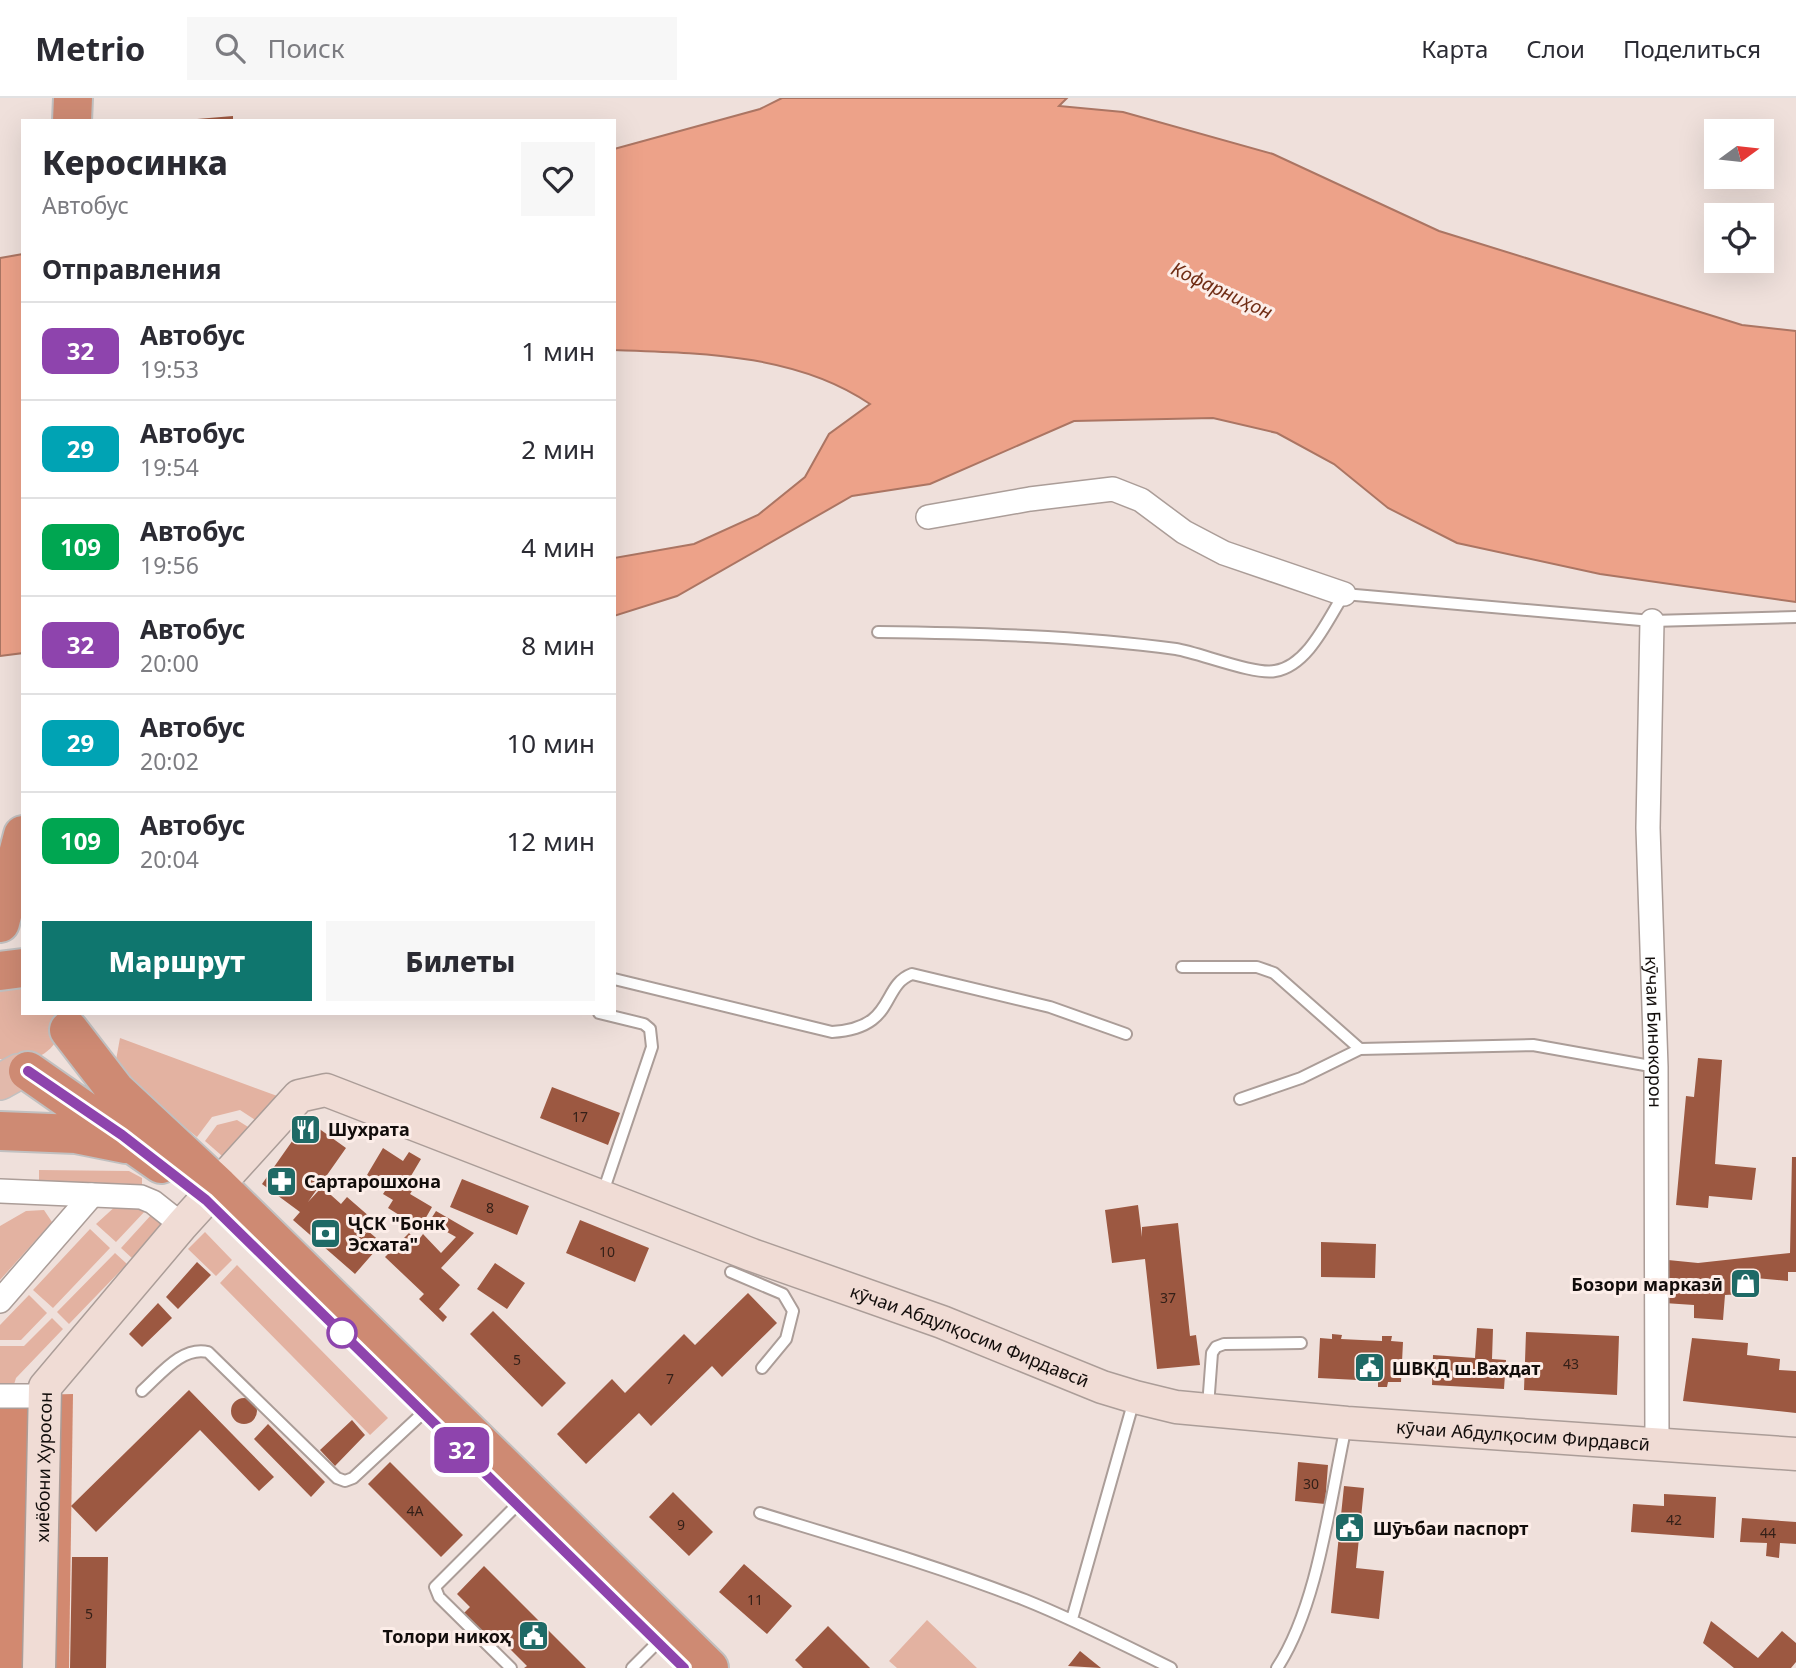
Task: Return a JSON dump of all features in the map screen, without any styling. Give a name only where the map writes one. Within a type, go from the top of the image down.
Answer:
[{"type":"highway","points":[[72,119],[73,98]]},
{"type":"highway","points":[[0,923],[21,843]]},
{"type":"highway","points":[[0,971],[21,968]]},
{"type":"highway","points":[[11,1073],[55,1057],[69,1021]]},
{"type":"highway","points":[[69,1021],[152,1144],[202,1204],[518,1504],[658,1659]]},
{"type":"highway","points":[[11,1073],[152,1144]]},
{"type":"highway","points":[[0,1131],[76,1134],[152,1144]]},
{"type":"highway","points":[[202,1204],[709,1668]]},
{"type":"street","points":[[928,517],[1030,499],[1112,489],[1141,499],[1184,532],[1224,553],[1344,594]]},
{"type":"street","name":"кӯчаи Бинокорон","points":[[1653,621],[1648,818],[1656,1067],[1657,1442]]},
{"type":"street","name":"кӯчаи Абдулқосим Фирдавсӣ","points":[[202,1204],[299,1096],[326,1090],[603,1195],[752,1255],[942,1322],[1102,1387],[1135,1397],[1176,1407],[1346,1423],[1657,1442],[1796,1454]]},
{"type":"street","points":[[0,1191],[202,1204]]},
{"type":"street","points":[[0,1301],[92,1195]]},
{"type":"street","name":"хиёбони Хуросон","points":[[40,1668],[44,1396],[49,1380],[202,1204]]},
{"type":"street","points":[[0,1396],[44,1396]]},
{"type":"lane","points":[[878,632],[956,633],[1179,650],[1274,672],[1295,663],[1311,645],[1344,594],[1653,621],[1796,617]]},
{"type":"lane","points":[[1182,967],[1257,967],[1274,973],[1360,1049]]},
{"type":"lane","points":[[616,979],[832,1032],[853,1031],[870,1023],[886,1007],[901,980],[912,974],[1050,1007],[1126,1034]]},
{"type":"lane","points":[[603,1195],[652,1047],[650,1028],[607,1015]]},
{"type":"lane","points":[[1240,1099],[1335,1064],[1360,1049],[1533,1045],[1656,1067]]},
{"type":"lane","points":[[731,1272],[783,1294],[793,1311],[786,1339],[762,1368]]},
{"type":"lane","points":[[1208,1409],[1212,1353],[1216,1347],[1224,1344],[1301,1343]]},
{"type":"lane","points":[[142,1391],[182,1355],[195,1349],[208,1352],[337,1478],[345,1481],[353,1478],[424,1412]]},
{"type":"lane","points":[[1072,1619],[1135,1397]]},
{"type":"lane","points":[[1277,1668],[1287,1653],[1304,1607],[1346,1423]]},
{"type":"lane","points":[[511,1668],[439,1597],[435,1587],[518,1504]]},
{"type":"lane","points":[[760,1513],[923,1563],[1072,1619],[1171,1668]]},
{"type":"shaded area","points":[[21,978],[21,1015],[60,1015],[58,1037],[44,1054],[23,1061],[0,1059],[0,982]]},
{"type":"shaded area","points":[[120,1038],[280,1097],[260,1123],[240,1110],[212,1117],[197,1137],[114,1071]]},
{"type":"shaded area","points":[[237,1120],[253,1130],[229,1162],[205,1141],[217,1125]]},
{"type":"shaded area","points":[[39,1170],[129,1171],[142,1178],[142,1186],[39,1186]]},
{"type":"shaded area","points":[[118,1204],[147,1209],[116,1242],[96,1224]]},
{"type":"shaded area","points":[[44,1210],[52,1222],[0,1280],[0,1226],[26,1211]]},
{"type":"shaded area","points":[[152,1214],[164,1226],[133,1259],[121,1248]]},
{"type":"shaded area","points":[[90,1229],[110,1248],[53,1308],[33,1290]]},
{"type":"shaded area","points":[[205,1232],[232,1260],[216,1276],[188,1249]]},
{"type":"shaded area","points":[[115,1253],[127,1264],[69,1324],[57,1312]]},
{"type":"shaded area","points":[[237,1265],[388,1418],[370,1435],[220,1283]]},
{"type":"shaded area","points":[[29,1295],[47,1313],[21,1340],[0,1340],[0,1325]]},
{"type":"shaded area","points":[[52,1318],[63,1329],[16,1378],[12,1391],[0,1391],[0,1346],[24,1346]]},
{"type":"shaded area","points":[[73,1394],[69,1668],[0,1668],[0,1396]]},
{"type":"shaded area","points":[[927,1620],[977,1668],[897,1668],[889,1661]]},
{"type":"water","name":"Кофарниҳон","points":[[782,98],[1067,98],[1059,106],[1123,112],[1273,154],[1439,231],[1742,325],[1796,331],[1796,602],[1600,574],[1457,543],[1388,508],[1334,464],[1277,433],[1213,418],[1074,421],[930,484],[852,496],[677,596],[616,615],[616,558],[694,544],[758,515],[805,477],[829,434],[870,404],[842,387],[780,366],[714,355],[616,350],[616,148],[760,109]]},
{"type":"water","points":[[21,254],[21,653],[0,656],[0,258]]},
{"type":"building","points":[[233,116],[233,119],[197,119]]},
{"type":"building","points":[[1698,1058],[1722,1060],[1715,1164],[1756,1168],[1752,1200],[1709,1196],[1708,1208],[1676,1205],[1686,1096],[1694,1097]]},
{"type":"building","points":[[552,1087],[620,1113],[608,1145],[540,1118]]},
{"type":"building","points":[[307,1120],[346,1148],[308,1202],[322,1187],[341,1204],[347,1197],[370,1217],[362,1227],[367,1231],[357,1242],[368,1231],[382,1243],[355,1274],[293,1220],[300,1212],[262,1184]]},
{"type":"building","points":[[383,1148],[403,1161],[409,1152],[421,1159],[408,1181],[415,1186],[410,1194],[432,1207],[420,1228],[388,1208],[393,1200],[383,1194],[387,1188],[367,1175]]},
{"type":"building","points":[[1792,1157],[1796,1157],[1796,1272],[1788,1272],[1788,1281],[1744,1277],[1742,1294],[1725,1295],[1723,1320],[1694,1318],[1694,1305],[1664,1303],[1668,1260],[1698,1263],[1790,1253]]},
{"type":"building","points":[[462,1179],[529,1206],[517,1235],[450,1207]]},
{"type":"building","points":[[1138,1205],[1142,1237],[1142,1227],[1178,1223],[1190,1336],[1196,1335],[1200,1365],[1157,1369],[1145,1259],[1112,1263],[1105,1210]]},
{"type":"building","points":[[436,1211],[474,1233],[441,1268],[460,1285],[439,1309],[447,1317],[443,1322],[419,1299],[424,1294],[385,1257],[409,1233],[417,1242],[423,1234],[441,1253],[456,1237],[429,1222]]},
{"type":"building","points":[[580,1220],[649,1248],[635,1282],[566,1253]]},
{"type":"building","points":[[1321,1242],[1376,1244],[1375,1278],[1321,1277]]},
{"type":"building","points":[[197,1262],[211,1275],[178,1309],[166,1297]]},
{"type":"building","points":[[495,1263],[525,1283],[507,1309],[477,1289]]},
{"type":"building","points":[[748,1293],[777,1323],[722,1377],[712,1366],[651,1426],[639,1413],[586,1464],[557,1434],[612,1379],[625,1393],[684,1334],[695,1345]]},
{"type":"building","points":[[158,1303],[172,1318],[142,1347],[129,1334]]},
{"type":"building","points":[[493,1311],[566,1383],[542,1407],[470,1334]]},
{"type":"building","points":[[1477,1328],[1493,1329],[1492,1359],[1506,1360],[1504,1389],[1432,1385],[1433,1355],[1475,1358]]},
{"type":"building","points":[[1526,1332],[1619,1336],[1617,1395],[1524,1390]]},
{"type":"building","points":[[1332,1334],[1342,1335],[1341,1339],[1382,1341],[1382,1336],[1392,1336],[1391,1341],[1403,1342],[1401,1382],[1388,1382],[1387,1387],[1378,1387],[1378,1381],[1318,1378],[1320,1338],[1332,1339]]},
{"type":"building","points":[[1692,1338],[1748,1343],[1747,1355],[1780,1359],[1779,1370],[1796,1371],[1796,1413],[1683,1401]]},
{"type":"building","points":[[189,1390],[274,1477],[259,1491],[200,1430],[96,1532],[71,1506]]},
{"type":"building","points":[[244,1398],[253,1402],[257,1411],[253,1420],[244,1424],[235,1420],[231,1411],[235,1402]]},
{"type":"building","points":[[352,1420],[365,1435],[335,1466],[320,1450]]},
{"type":"building","points":[[268,1424],[325,1482],[311,1497],[254,1439]]},
{"type":"building","points":[[390,1462],[463,1535],[441,1557],[368,1484]]},
{"type":"building","points":[[1298,1462],[1328,1465],[1325,1504],[1295,1501]]},
{"type":"building","name":"Шӯъбаи паспорт","points":[[1344,1486],[1364,1488],[1356,1568],[1384,1571],[1379,1619],[1331,1613]]},
{"type":"building","points":[[673,1492],[713,1532],[689,1556],[649,1517]]},
{"type":"building","points":[[1664,1494],[1716,1497],[1714,1538],[1631,1532],[1633,1504],[1664,1506]]},
{"type":"building","points":[[1742,1518],[1796,1522],[1796,1544],[1780,1543],[1779,1558],[1766,1556],[1767,1543],[1740,1542]]},
{"type":"building","points":[[72,1557],[108,1557],[106,1668],[70,1668]]},
{"type":"building","points":[[744,1564],[792,1606],[767,1634],[719,1592]]},
{"type":"building","points":[[484,1566],[586,1668],[524,1668],[527,1666],[503,1642],[496,1649],[462,1615],[470,1607],[457,1594]]},
{"type":"building","points":[[1711,1621],[1758,1658],[1782,1631],[1796,1643],[1796,1662],[1791,1668],[1734,1668],[1703,1643]]},
{"type":"building","points":[[828,1626],[870,1668],[803,1668],[795,1660]]},
{"type":"building","points":[[1080,1651],[1101,1668],[1068,1666]]},
{"type":"bus line","name":"32","points":[[28,1071],[138,1146],[206,1200],[684,1668]]},
{"type":"place","name":"Шухрата","points":[[305,1129]]},
{"type":"place","name":"Сартарошхона","points":[[281,1181]]},
{"type":"place","name":"ҶСК \"Бонк Эсхата\"","points":[[325,1233]]},
{"type":"place","name":"Бозори марказӣ","points":[[1746,1284]]},
{"type":"place","name":"ШВКД ш.Вахдат","points":[[1369,1368]]},
{"type":"place","name":"Шӯъбаи паспорт","points":[[1350,1528]]},
{"type":"place","name":"Толори никоҳ","points":[[534,1636]]}]
